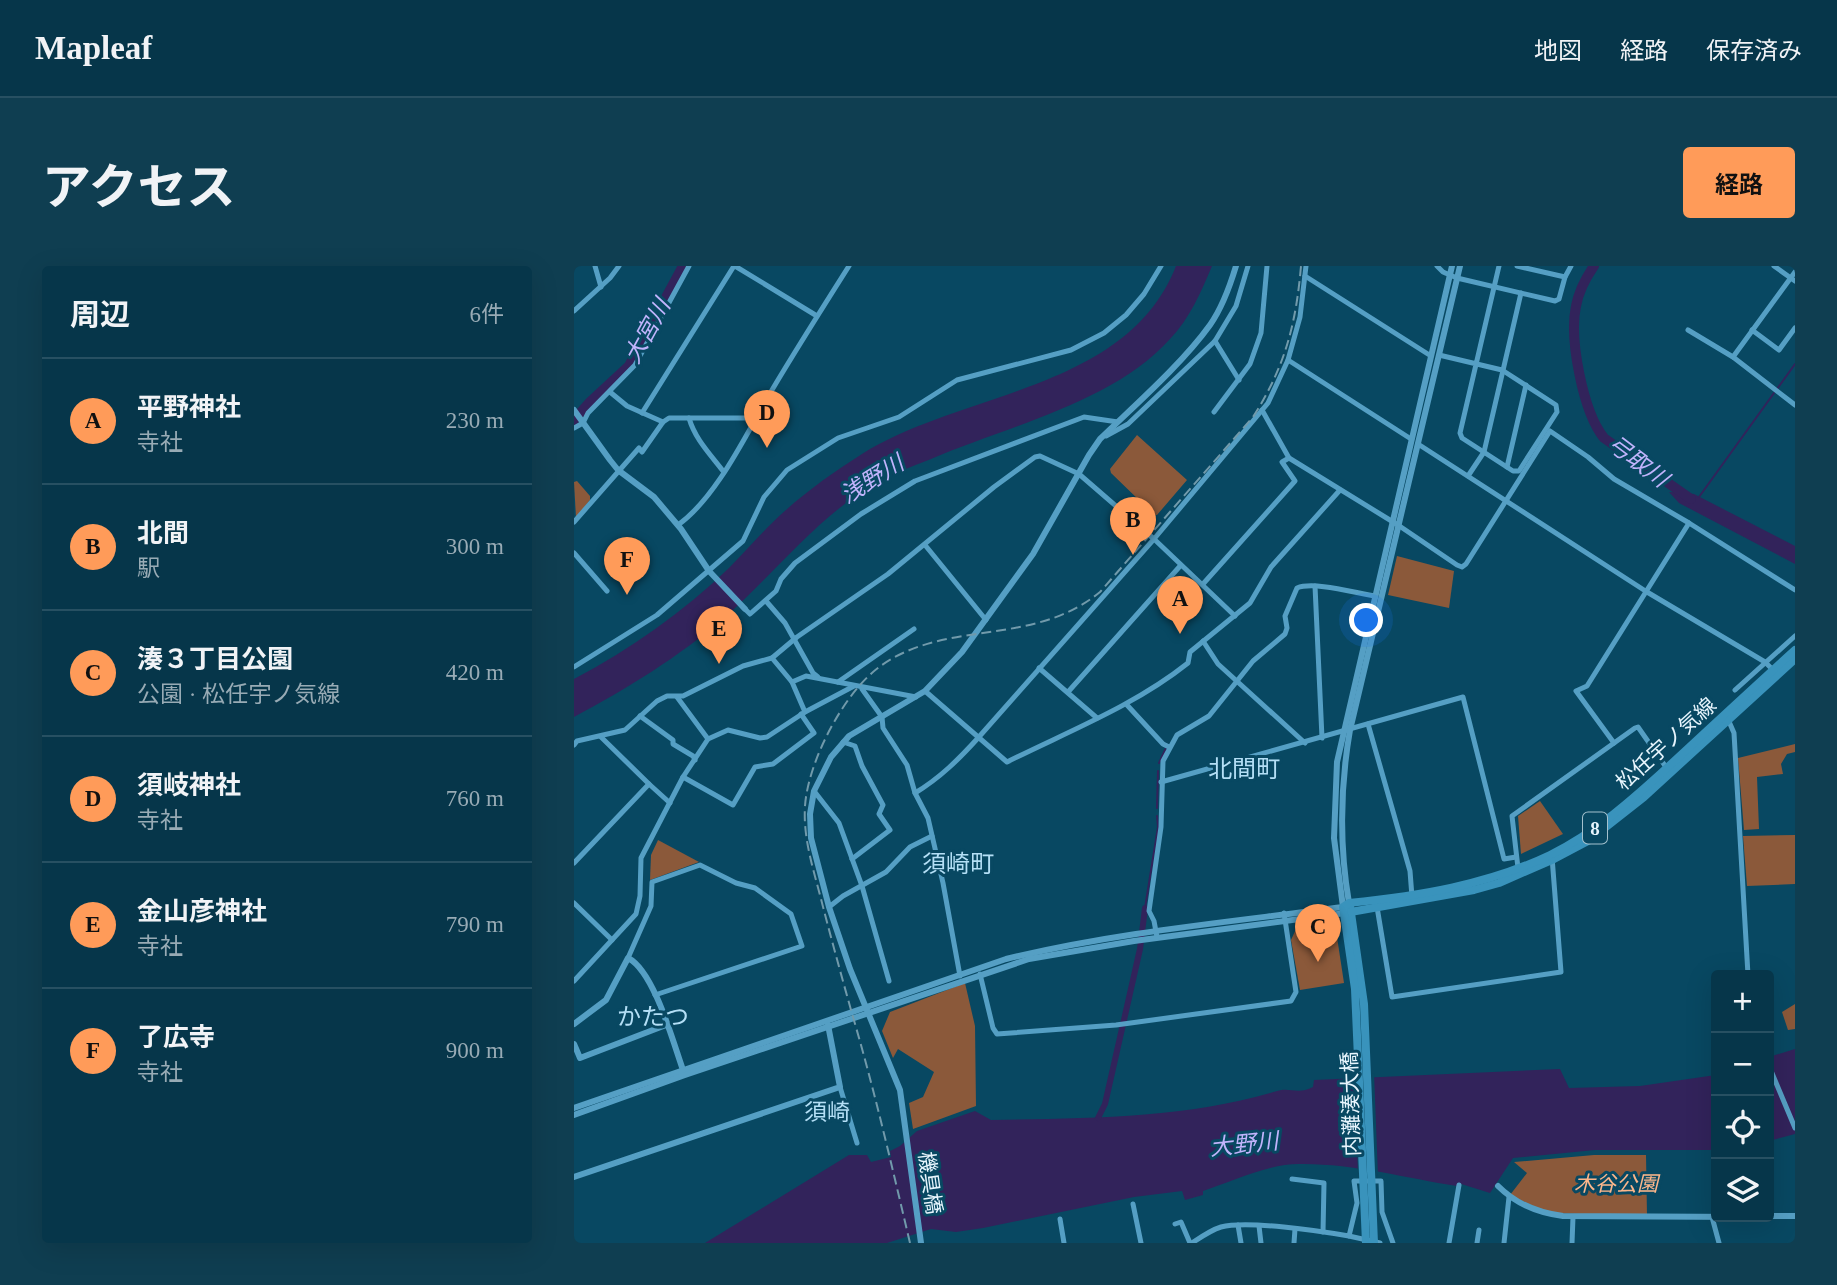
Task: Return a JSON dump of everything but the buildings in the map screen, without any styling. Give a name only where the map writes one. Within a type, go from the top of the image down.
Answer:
[{"type":"main road","name":"松任宇ノ気線","points":[[1347,908],[1474,890],[1588,841],[1612,823],[1727,717],[1795,650]]},
{"type":"main road","name":"松任宇ノ気線","points":[[1775,672],[1795,659]]},
{"type":"main road","name":"内灘湊大橋","points":[[1347,908],[1360,1004],[1368,1204],[1379,1242]]},
{"type":"street","points":[[595,266],[601,287]]},
{"type":"street","points":[[574,311],[601,287],[619,266]]},
{"type":"street","points":[[574,428],[583,423],[588,413],[610,393],[643,354],[689,266]]},
{"type":"street","points":[[642,413],[734,266],[817,316]]},
{"type":"street","points":[[678,525],[698,507],[749,434],[756,418],[849,266]]},
{"type":"street","points":[[574,667],[657,615],[710,572],[743,541],[764,497],[787,470],[838,438],[899,417],[957,380],[1071,350],[1104,333],[1126,316],[1144,294],[1161,266]]},
{"type":"street","points":[[889,981],[862,885],[839,823],[814,791],[822,771],[849,736],[925,691],[962,652],[1033,554],[1088,455],[1100,439],[1190,349],[1211,324],[1230,288],[1236,266]]},
{"type":"street","points":[[1100,439],[1128,424],[1215,341],[1236,306],[1248,266]]},
{"type":"street","points":[[1214,412],[1250,364],[1261,333],[1267,266]]},
{"type":"street","points":[[915,793],[955,764],[1154,539],[1262,410],[1276,390],[1289,360],[1300,317],[1306,266]]},
{"type":"street","points":[[1437,266],[1453,276],[1555,301],[1559,299],[1571,266]]},
{"type":"street","points":[[1346,731],[1415,442],[1439,355],[1453,276],[1452,266]]},
{"type":"street","points":[[1415,442],[1431,356],[1453,276],[1460,266]]},
{"type":"street","points":[[1439,355],[1475,364],[1503,370],[1556,405],[1557,412],[1519,471],[1513,471],[1483,452],[1462,438],[1460,433],[1475,364],[1499,266]]},
{"type":"street","points":[[1517,266],[1565,277]]},
{"type":"street","points":[[1774,266],[1793,280]]},
{"type":"street","points":[[1732,357],[1793,280],[1795,272]]},
{"type":"street","points":[[1305,275],[1431,356]]},
{"type":"street","points":[[1468,475],[1483,452],[1521,293]]},
{"type":"street","points":[[1752,330],[1779,350],[1795,328]]},
{"type":"street","points":[[1688,330],[1732,357],[1795,405]]},
{"type":"street","points":[[1215,341],[1239,380]]},
{"type":"street","points":[[1289,360],[1647,592],[1765,663],[1775,672]]},
{"type":"street","points":[[1507,467],[1526,385]]},
{"type":"street","points":[[610,393],[627,406],[663,422]]},
{"type":"street","points":[[575,410],[618,470],[654,497],[678,525],[710,572],[750,614],[766,601],[795,563],[861,514],[915,481],[1084,417],[1118,422]]},
{"type":"street","points":[[1262,410],[1289,458],[1462,567],[1550,431],[1614,479],[1795,590]]},
{"type":"street","points":[[574,522],[618,470],[639,448],[642,452],[663,422],[670,418],[756,418]]},
{"type":"street","points":[[690,418],[692,429],[703,447],[723,471]]},
{"type":"street","points":[[574,745],[577,741],[625,730],[657,701],[667,696],[683,696],[743,666],[772,658],[888,574],[994,487],[1040,456],[1079,474],[1235,615]]},
{"type":"street","points":[[1203,584],[1295,481],[1282,462],[1289,458]]},
{"type":"street","points":[[925,691],[1007,762],[1127,705],[1163,683],[1188,663],[1190,652],[1254,599],[1271,567],[1340,490]]},
{"type":"street","points":[[574,1108],[868,1010],[1006,959],[1054,947],[1347,908],[1341,819],[1346,731],[1374,596],[1395,523]]},
{"type":"street","points":[[1615,743],[1576,691],[1587,686],[1689,523]]},
{"type":"street","points":[[925,545],[985,621]]},
{"type":"street","points":[[575,556],[607,591]]},
{"type":"street","points":[[1068,692],[1181,565]]},
{"type":"street","points":[[1152,935],[1149,911],[1161,827],[1163,761],[1169,747],[1177,736],[1209,716],[1253,661],[1285,634],[1286,616],[1297,588],[1301,585],[1374,596]]},
{"type":"street","points":[[1315,586],[1322,738]]},
{"type":"street","points":[[766,601],[795,639],[813,673],[818,677]]},
{"type":"street","points":[[838,682],[914,629]]},
{"type":"street","points":[[1735,690],[1795,636]]},
{"type":"street","points":[[1203,641],[1218,664],[1305,743]]},
{"type":"street","points":[[683,778],[733,804],[755,767],[773,764],[814,733],[803,713],[792,682],[772,658]]},
{"type":"street","points":[[1039,668],[1097,718]]},
{"type":"street","points":[[792,682],[806,676],[818,677],[856,687],[915,696]]},
{"type":"street","points":[[574,981],[636,914],[640,896],[641,858],[683,778],[708,739],[728,730],[760,738],[767,737],[803,713],[856,687]]},
{"type":"street","points":[[856,687],[881,718],[883,728],[906,765],[915,793],[928,818],[960,978]]},
{"type":"street","points":[[677,697],[708,739]]},
{"type":"street","points":[[1161,782],[1463,697],[1504,859],[1516,857]]},
{"type":"street","points":[[1127,705],[1163,744],[1169,747]]},
{"type":"street","points":[[640,716],[695,760]]},
{"type":"street","points":[[1727,717],[1734,733],[1748,970]]},
{"type":"street","points":[[1368,724],[1410,871],[1412,897]]},
{"type":"street","points":[[1519,872],[1512,816],[1638,727],[1669,770]]},
{"type":"street","points":[[601,737],[670,803]]},
{"type":"street","points":[[843,742],[855,746],[862,766],[883,805],[879,814],[890,830],[852,859]]},
{"type":"street","points":[[574,863],[649,784]]},
{"type":"street","name":"機具橋","points":[[814,791],[810,814],[811,838],[830,907],[850,969],[900,1090],[920,1240]]},
{"type":"street","points":[[830,907],[886,872],[910,847],[932,836]]},
{"type":"street","points":[[1377,904],[1392,997],[1561,972],[1552,857]]},
{"type":"street","points":[[574,1024],[606,1000],[651,906],[652,882],[700,865],[736,883],[755,888],[791,914],[802,946],[655,995]]},
{"type":"street","points":[[574,903],[612,940]]},
{"type":"street","points":[[980,974],[997,1034],[1129,1024],[1291,1001],[1296,992],[1284,917]]},
{"type":"street","points":[[960,978],[1058,953],[1136,937]]},
{"type":"street","points":[[628,958],[636,962],[643,971],[655,995],[684,1072]]},
{"type":"street","points":[[827,1023],[840,1087],[857,1143]]},
{"type":"street","points":[[574,1044],[580,1058],[666,1026]]},
{"type":"street","points":[[574,1115],[684,1072]]},
{"type":"street","points":[[1774,1078],[1795,1128]]},
{"type":"street","points":[[574,1177],[840,1087]]},
{"type":"street","points":[[1292,1179],[1324,1183],[1323,1232]]},
{"type":"street","points":[[1175,1224],[1181,1222],[1191,1243],[1222,1227],[1238,1226],[1323,1232],[1379,1242],[1381,1181],[1354,1181],[1357,1203],[1349,1236]]},
{"type":"street","points":[[1449,1243],[1459,1185]]},
{"type":"street","points":[[1498,1186],[1509,1197],[1545,1213],[1573,1217],[1711,1217]]},
{"type":"street","points":[[1504,1243],[1509,1197]]},
{"type":"street","points":[[1133,1203],[1141,1243]]},
{"type":"street","points":[[1774,1216],[1795,1216]]},
{"type":"street","points":[[1572,1243],[1573,1217]]},
{"type":"street","points":[[1060,1219],[1064,1243]]},
{"type":"street","points":[[1713,1222],[1719,1243]]},
{"type":"street","points":[[1238,1226],[1241,1243]]},
{"type":"street","points":[[1259,1226],[1261,1243]]},
{"type":"street","points":[[1294,1243],[1295,1229]]},
{"type":"street","points":[[1477,1243],[1479,1230]]},
{"type":"green space","points":[[1137,435],[1187,480],[1157,515],[1149,514],[1110,469]]},
{"type":"green space","points":[[577,481],[590,496],[590,500],[576,518],[574,482]]},
{"type":"green space","points":[[1397,556],[1454,571],[1449,608],[1388,595]]},
{"type":"green space","points":[[1795,744],[1795,752],[1787,754],[1781,764],[1783,774],[1757,777],[1759,829],[1744,830],[1738,758]]},
{"type":"green space","points":[[1540,801],[1563,834],[1521,854],[1518,816]]},
{"type":"green space","points":[[1795,835],[1795,884],[1747,886],[1743,836]]},
{"type":"green space","points":[[658,840],[699,862],[650,880],[651,855]]},
{"type":"green space","points":[[1332,922],[1335,924],[1344,983],[1300,990],[1291,940],[1297,927]]},
{"type":"green space","points":[[965,983],[975,1026],[976,1106],[913,1129],[909,1103],[923,1097],[934,1072],[898,1049],[893,1058],[882,1031],[890,1012]]},
{"type":"green space","points":[[1795,1004],[1795,1029],[1788,1030],[1782,1012]]},
{"type":"green space","name":"木谷公園","points":[[1594,1155],[1646,1155],[1647,1216],[1547,1213],[1510,1195],[1527,1173],[1514,1162]]},
{"type":"water","name":"浅野川","points":[[1176,266],[1212,266],[1189,314],[1170,339],[1147,361],[1090,396],[908,468],[869,487],[830,516],[707,632],[652,672],[574,717],[574,679],[616,655],[675,615],[729,568],[780,515],[814,487],[862,454],[902,433],[1038,383],[1081,364],[1120,339],[1153,307]]},
{"type":"water","points":[[1669,492],[1694,494],[1795,546],[1795,564],[1679,503]]},
{"type":"water","points":[[1795,1049],[1795,1134],[1774,1140],[1774,1096],[1774,1055]]},
{"type":"water","name":"大野川","points":[[1560,1069],[1569,1088],[1640,1086],[1711,1076],[1711,1150],[1595,1150],[1513,1158],[1490,1193],[1458,1183],[1457,1186],[1358,1168],[1318,1164],[1287,1165],[1250,1174],[1185,1200],[1182,1191],[1134,1197],[983,1228],[956,1232],[931,1229],[887,1243],[705,1243],[849,1155],[867,1155],[871,1162],[891,1157],[890,1151],[917,1131],[975,1111],[991,1120],[1063,1119],[1171,1112],[1282,1090],[1303,1090],[1313,1087],[1314,1080]]},
{"type":"pier","points":[[1374,1073],[1378,1176],[1358,1173],[1354,1074]]},
{"type":"waterway","name":"大宮川","points":[[574,420],[629,366],[683,266]]},
{"type":"waterway","name":"弓取川","points":[[1594,266],[1585,280],[1576,306],[1574,337],[1584,394],[1596,426],[1604,438],[1691,499]]},
{"type":"waterway","points":[[1777,389],[1795,364]]},
{"type":"waterway","points":[[1699,497],[1774,393]]},
{"type":"waterway","points":[[1159,763],[1166,748]]},
{"type":"waterway","points":[[1157,808],[1158,771]]},
{"type":"waterway","points":[[1145,908],[1158,827],[1157,816]]},
{"type":"waterway","points":[[1098,1118],[1105,1104],[1140,949],[1145,908]]},
{"type":"railway","points":[[910,1243],[876,1101],[807,841],[805,806],[813,768],[821,748],[855,691],[882,665],[908,651],[934,642],[1047,620],[1074,609],[1100,592],[1253,417],[1281,363],[1296,307],[1301,266]]},
{"type":"place","name":"須岐神社","points":[[767,448]]},
{"type":"place","name":"北間","points":[[1133,555]]},
{"type":"place","name":"了広寺","points":[[627,595]]},
{"type":"place","name":"平野神社","points":[[1180,634]]},
{"type":"place","name":"金山彦神社","points":[[719,664]]},
{"type":"place","name":"湊３丁目公園","points":[[1318,962]]},
{"type":"district","name":"北間町","points":[[1244,769]]},
{"type":"district","name":"須崎町","points":[[958,864]]},
{"type":"district","name":"かたつ","points":[[653,1017]]},
{"type":"district","name":"須崎","points":[[827,1112]]}]
